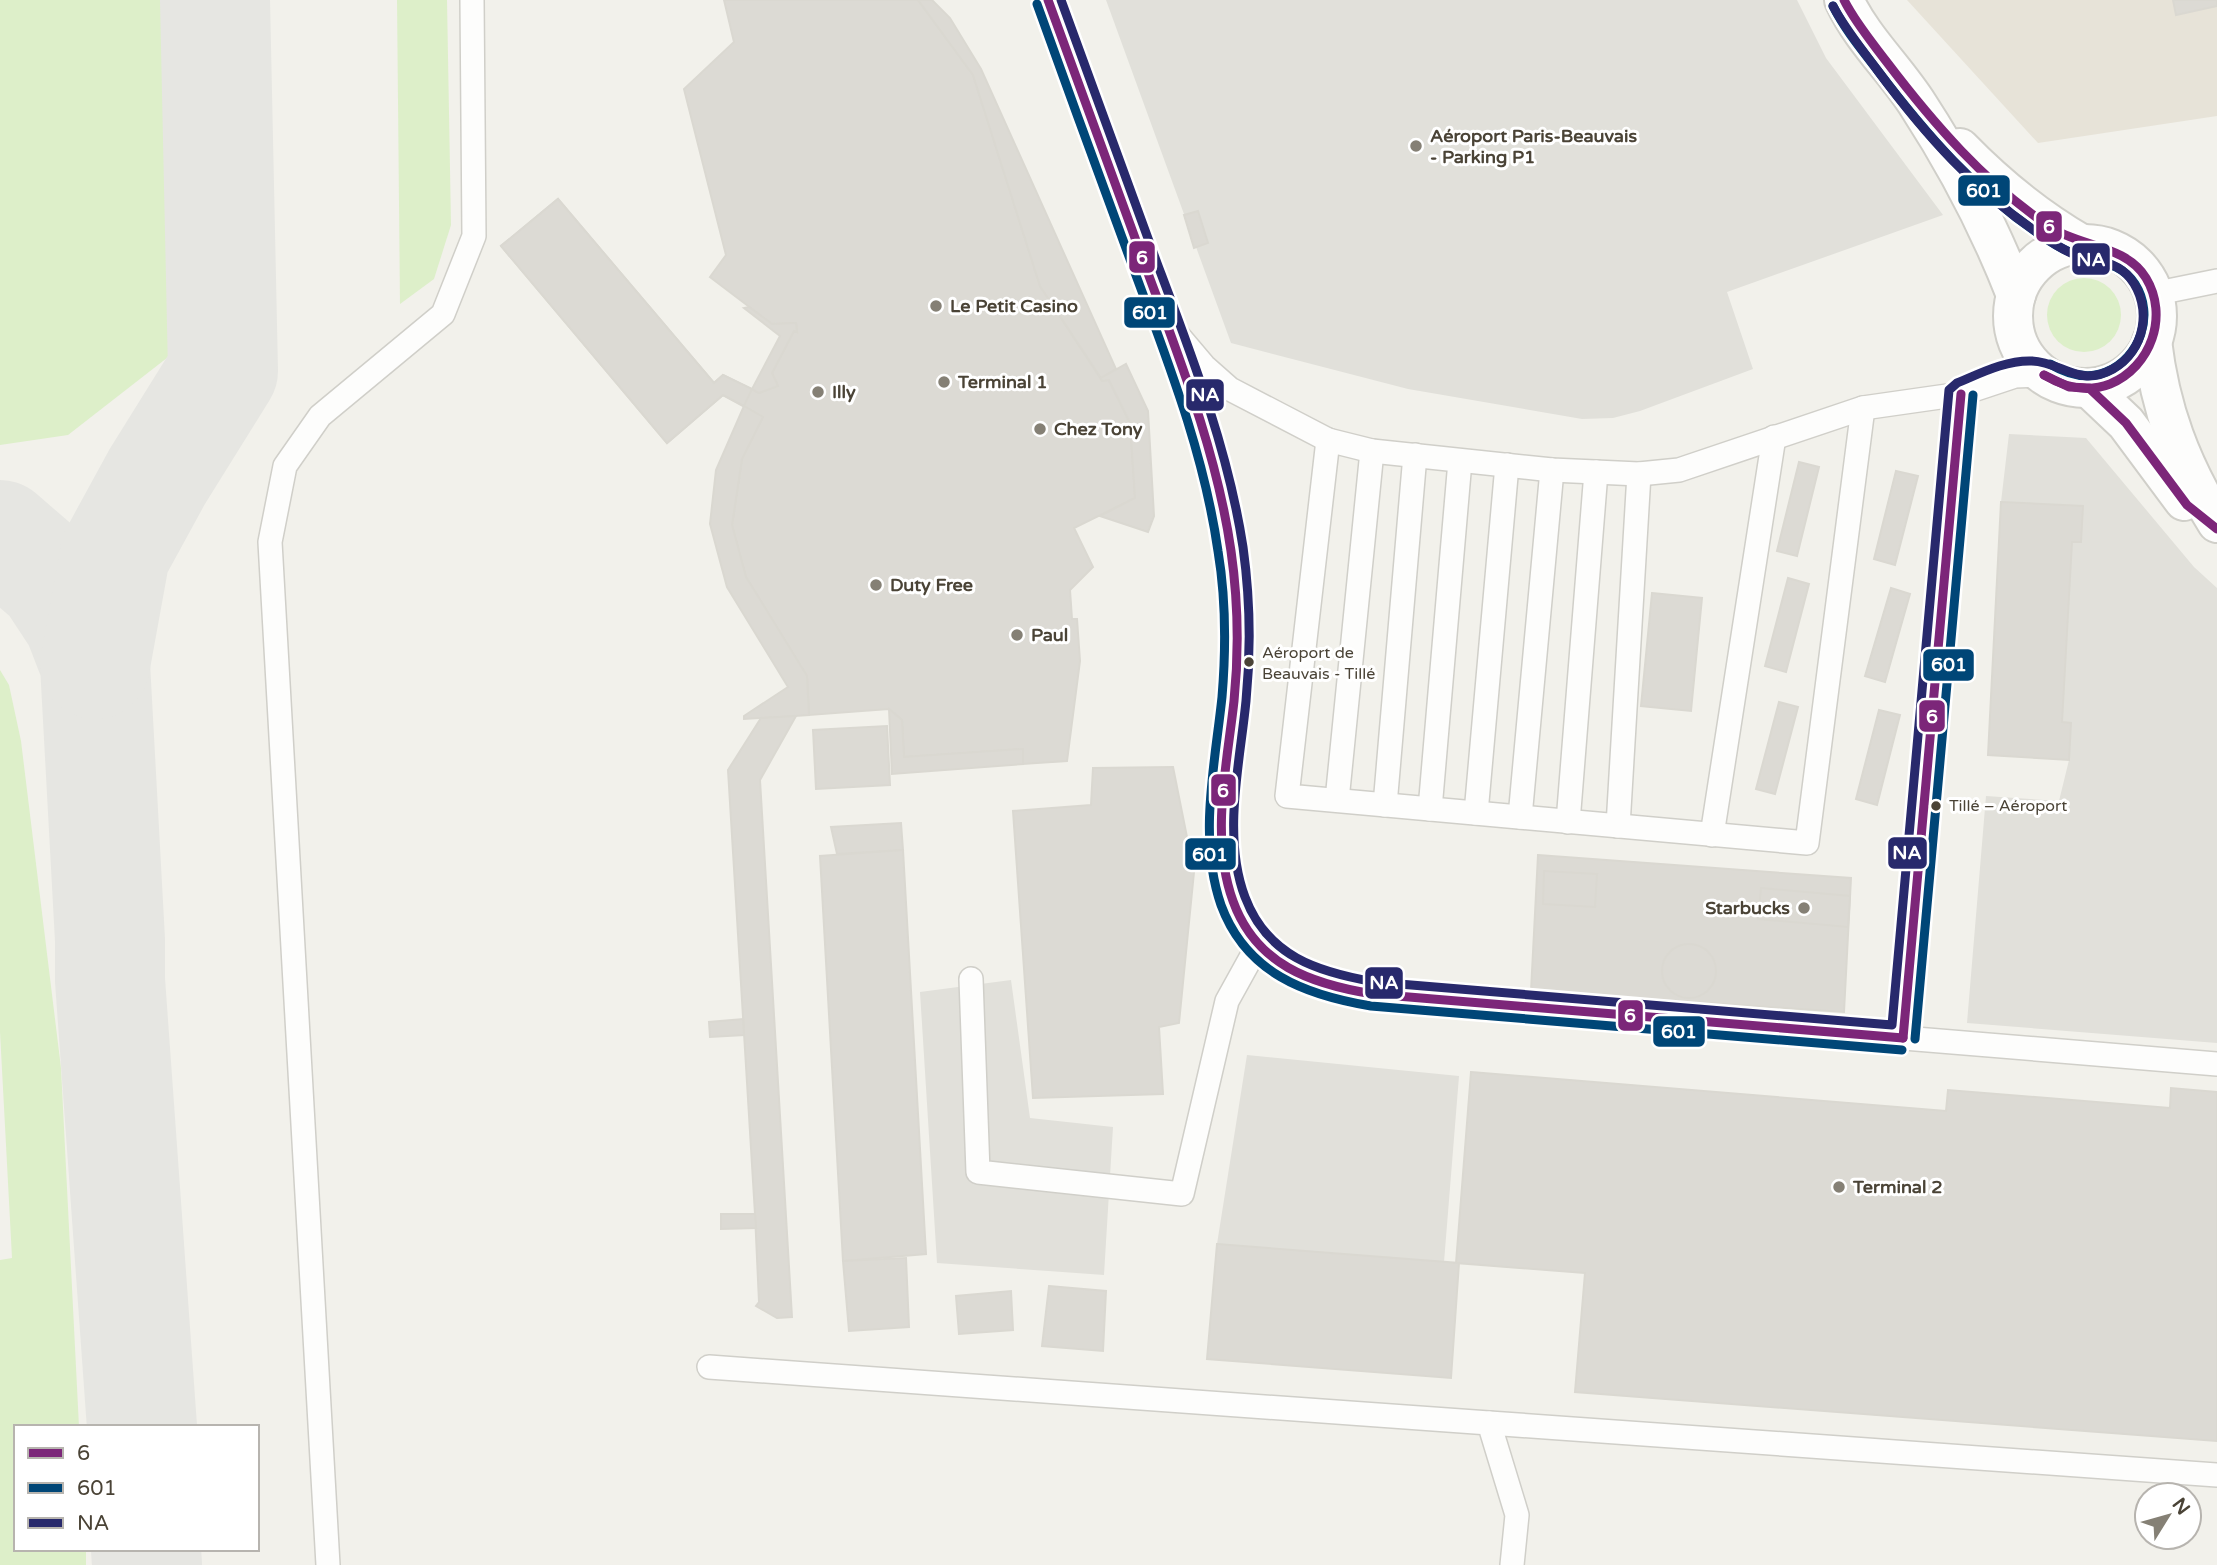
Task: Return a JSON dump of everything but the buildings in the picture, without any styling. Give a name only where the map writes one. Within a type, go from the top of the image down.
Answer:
[{"type":"street","points":[[1844,0],[1917,104],[1981,213],[2016,295]]},
{"type":"street","points":[[1917,104],[2016,202],[2038,219],[2083,245]]},
{"type":"street","points":[[2083,245],[2108,248],[2123,255],[2141,272],[2153,293],[2157,322],[2152,341],[2131,372],[2107,385],[2070,387],[2044,375],[2028,362],[2015,335],[2012,315],[2016,295],[2027,273],[2039,261],[2059,249],[2083,245]]},
{"type":"street","points":[[2152,341],[2160,395],[2170,429],[2196,491],[2217,523]]},
{"type":"street","points":[[2089,388],[2126,423],[2187,505],[2217,529]]},
{"type":"lane","points":[[328,1565],[270,542],[285,466],[320,416],[443,314],[474,236],[472,0]]},
{"type":"lane","points":[[1048,0],[1161,306],[1217,474],[1236,597],[1236,673],[1222,857],[1234,902],[1258,945],[1295,976],[1316,984],[1373,994],[2217,1064]]},
{"type":"lane","points":[[2153,293],[2217,281]]},
{"type":"lane","points":[[1161,306],[1196,357],[1230,388],[1328,440],[1372,451],[1552,470],[1639,474],[1679,470],[1863,408],[1961,394],[2015,376],[2044,375]]},
{"type":"lane","points":[[1903,1038],[1961,394]]},
{"type":"lane","points":[[1328,440],[1287,796],[1807,843],[1863,408]]},
{"type":"lane","points":[[1712,835],[1774,437]]},
{"type":"lane","points":[[1337,800],[1372,451]]},
{"type":"lane","points":[[1385,805],[1415,455]]},
{"type":"lane","points":[[1430,809],[1460,461]]},
{"type":"lane","points":[[1476,813],[1507,465]]},
{"type":"lane","points":[[1520,817],[1552,470]]},
{"type":"lane","points":[[1568,822],[1596,472]]},
{"type":"lane","points":[[1618,826],[1639,474]]},
{"type":"lane","points":[[971,979],[978,1172],[1182,1194],[1227,1001],[1258,945]]},
{"type":"lane","points":[[709,1367],[2217,1475]]},
{"type":"lane","points":[[1489,1423],[1517,1515],[1512,1565]]},
{"type":"shaded area","name":"Aéroport Paris-Beauvais - Parking P1","points":[[1106,0],[1797,0],[1826,58],[1943,215],[1727,292],[1753,369],[1640,411],[1613,418],[1582,419],[1408,389],[1231,343]]},
{"type":"shaded area","points":[[1907,0],[2217,0],[2217,116],[2038,143]]},
{"type":"shaded area","points":[[2009,434],[2086,438],[2194,567],[2217,588],[2217,1043],[1967,1023],[1986,796],[2059,801],[2069,760],[2071,723],[2062,722],[2072,542],[2081,542],[2082,506],[2001,502]]},
{"type":"shaded area","points":[[1011,980],[1030,1118],[1113,1127],[1104,1275],[937,1263],[920,992]]},
{"type":"shaded area","points":[[1247,1055],[1459,1076],[1444,1262],[1217,1244]]},
{"type":"green space","points":[[0,0],[179,0],[181,347],[68,435],[0,445]]},
{"type":"green space","points":[[397,0],[447,0],[451,225],[434,279],[400,304]]},
{"type":"green space","points":[[2077,278],[2091,278],[2105,284],[2115,294],[2121,315],[2119,329],[2105,346],[2091,352],[2077,352],[2063,346],[2053,336],[2047,322],[2047,308],[2053,294],[2063,284]]},
{"type":"green space","points":[[0,670],[9,685],[21,741],[61,1068],[79,1425],[14,1425],[14,1551],[86,1551],[86,1565],[0,1565],[0,1260],[12,1258],[0,1032]]},
{"type":"taxiway","points":[[95,664],[115,554],[157,477],[223,371],[215,0]]},
{"type":"taxiway","points":[[0,535],[51,579],[78,620],[95,664],[110,980],[142,1425]]},
{"type":"taxiway","points":[[146,1551],[147,1565]]},
{"type":"transit line","name":"6","points":[[1048,0],[1184,372],[1207,443],[1225,514],[1235,588],[1237,645],[1236,682],[1222,801],[1222,852],[1233,901],[1243,923],[1256,941],[1288,968],[1328,984],[1373,994],[1903,1038]]},
{"type":"transit line","name":"NA","points":[[1061,0],[1196,368],[1236,510],[1245,566],[1249,643],[1248,682],[1235,799],[1235,849],[1238,874],[1245,897],[1266,934],[1296,958],[1314,966],[1375,982],[1892,1025],[1949,390],[1957,383],[1984,371],[2022,361],[2043,362],[2080,375],[2101,374],[2124,361],[2132,351],[2139,340],[2143,315],[2137,289],[2124,272],[2111,264],[2061,248],[2017,218],[1973,181],[1933,139],[1896,94],[1848,31],[1833,6]]},
{"type":"transit line","name":"6","points":[[1844,0],[1904,84],[1941,129],[1982,171],[2026,210],[2050,227],[2127,259],[2146,278],[2153,293],[2156,324],[2152,339],[2136,366],[2110,384],[2093,388],[2060,383],[2044,375]]},
{"type":"transit line","name":"601","points":[[1037,4],[1172,374],[1194,443],[1212,515],[1223,587],[1225,642],[1222,697],[1210,801],[1210,854],[1221,905],[1246,948],[1262,964],[1301,987],[1371,1006],[1902,1050]]},
{"type":"transit line","name":"601","points":[[1833,6],[1854,40],[1896,94],[1933,139],[1974,181],[2018,219],[2050,241],[2071,252],[2116,267],[2135,284],[2141,296],[2144,322],[2141,334],[2128,357],[2106,372],[2092,376],[2070,373],[2050,364]]},
{"type":"transit line","name":"6","points":[[2044,375],[2069,387],[2089,388],[2126,423],[2187,505],[2217,529]]},
{"type":"transit line","name":"6","points":[[1903,1038],[1961,394]]},
{"type":"transit line","name":"601","points":[[1915,1039],[1973,395]]},
{"type":"place","name":"Aéroport Paris-Beauvais - Parking P1","points":[[1416,146]]},
{"type":"place","name":"Le Petit Casino","points":[[936,306]]},
{"type":"place","name":"Terminal 1","points":[[944,382]]},
{"type":"place","name":"Illy","points":[[818,392]]},
{"type":"place","name":"Chez Tony","points":[[1040,429]]},
{"type":"place","name":"Duty Free","points":[[876,585]]},
{"type":"place","name":"Paul","points":[[1017,635]]},
{"type":"place","name":"Aéroport de Beauvais - Tillé","points":[[1249,662]]},
{"type":"place","name":"Tillé – Aéroport","points":[[1936,806]]},
{"type":"place","name":"Starbucks","points":[[1804,908]]},
{"type":"place","name":"Terminal 2","points":[[1839,1187]]}]
